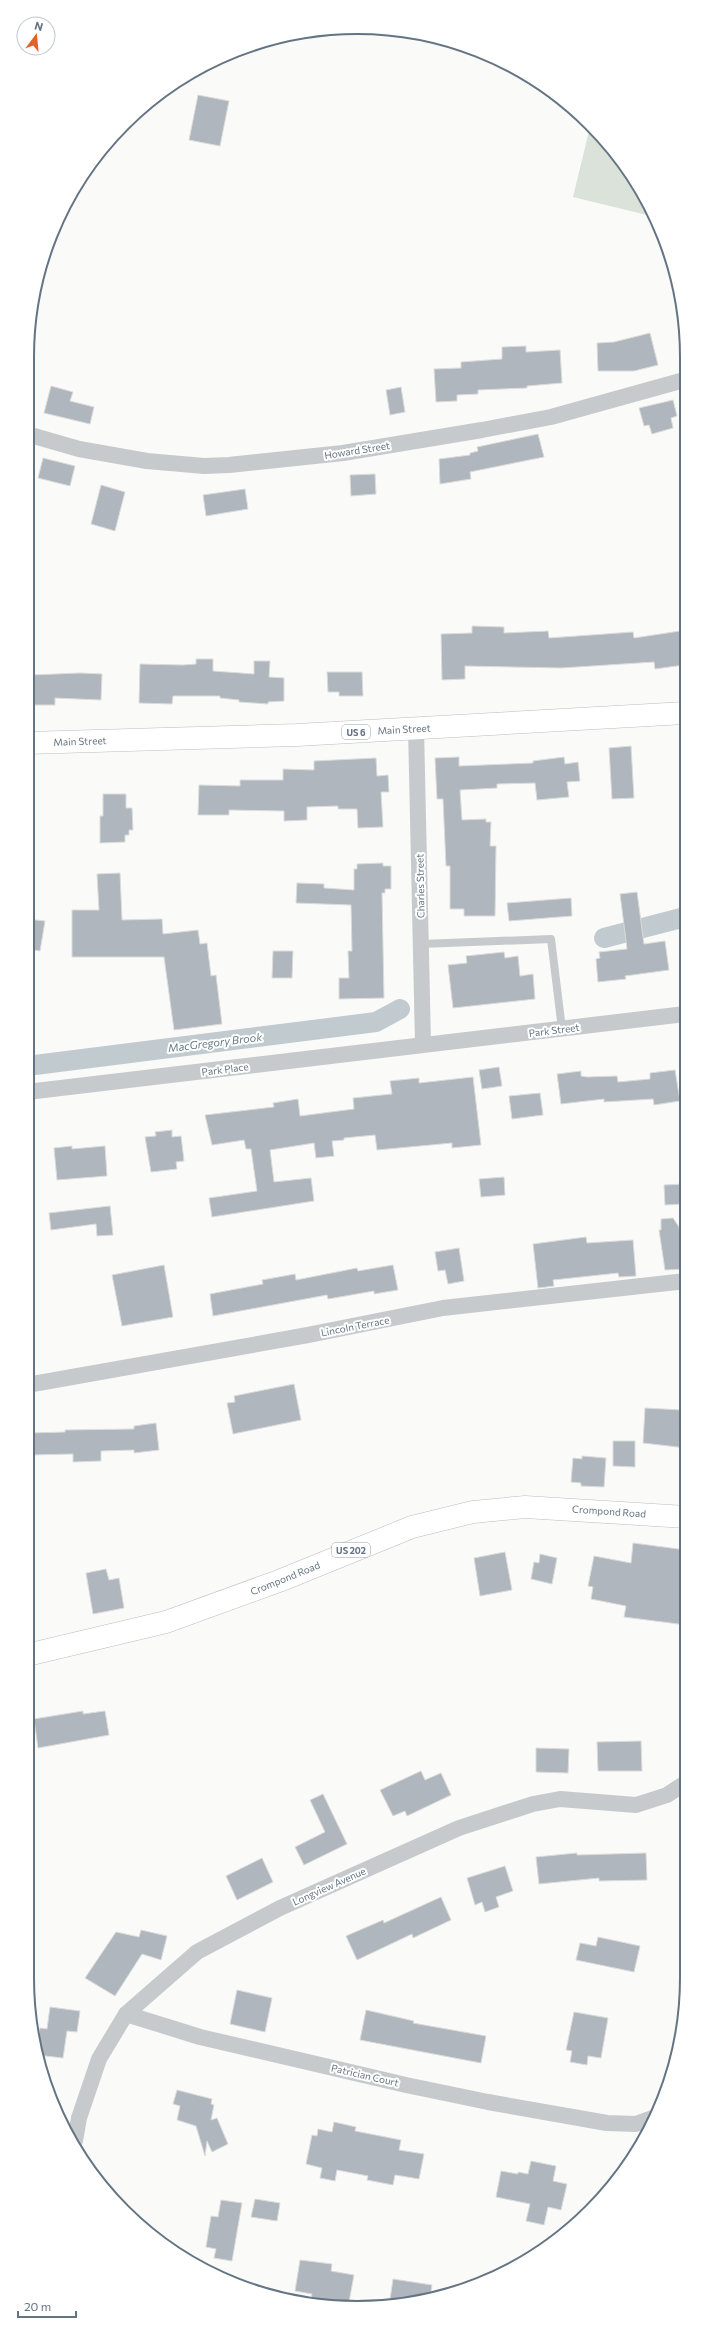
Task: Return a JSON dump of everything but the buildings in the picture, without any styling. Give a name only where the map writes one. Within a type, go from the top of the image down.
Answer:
[{"type":"main road","name":"Main Street","points":[[34,743],[297,735],[680,713]]},
{"type":"main road","name":"Crompond Road","points":[[34,1652],[166,1622],[279,1581],[412,1527],[473,1512],[525,1507],[680,1516]]},
{"type":"street","name":"Howard Street","points":[[34,436],[79,449],[147,461],[204,466],[229,465],[343,454],[482,430],[551,416],[680,381]]},
{"type":"street","name":"Charles Street","points":[[416,728],[423,1044]]},
{"type":"street","name":"Park Street","points":[[423,1044],[680,1015]]},
{"type":"street","name":"Park Place","points":[[34,1091],[423,1044]]},
{"type":"street","name":"Lincoln Terrace","points":[[34,1384],[308,1335],[443,1308],[680,1282]]},
{"type":"street","name":"Longview Avenue","points":[[76,2137],[79,2118],[99,2059],[126,2014],[197,1952],[280,1908],[459,1828],[533,1804],[560,1799],[636,1805],[667,1795],[680,1787]]},
{"type":"street","name":"Patrician Court","points":[[126,2014],[200,2037],[406,2085],[607,2123],[636,2124],[648,2120]]},
{"type":"lane","points":[[421,944],[551,939],[562,1029]]},
{"type":"shaded area","points":[[589,133],[600,144],[626,178],[647,215],[573,197]]},
{"type":"waterway","name":"MacGregory Brook","points":[[604,938],[680,918]]},
{"type":"waterway","name":"MacGregory Brook","points":[[34,1065],[376,1022],[400,1009]]}]
